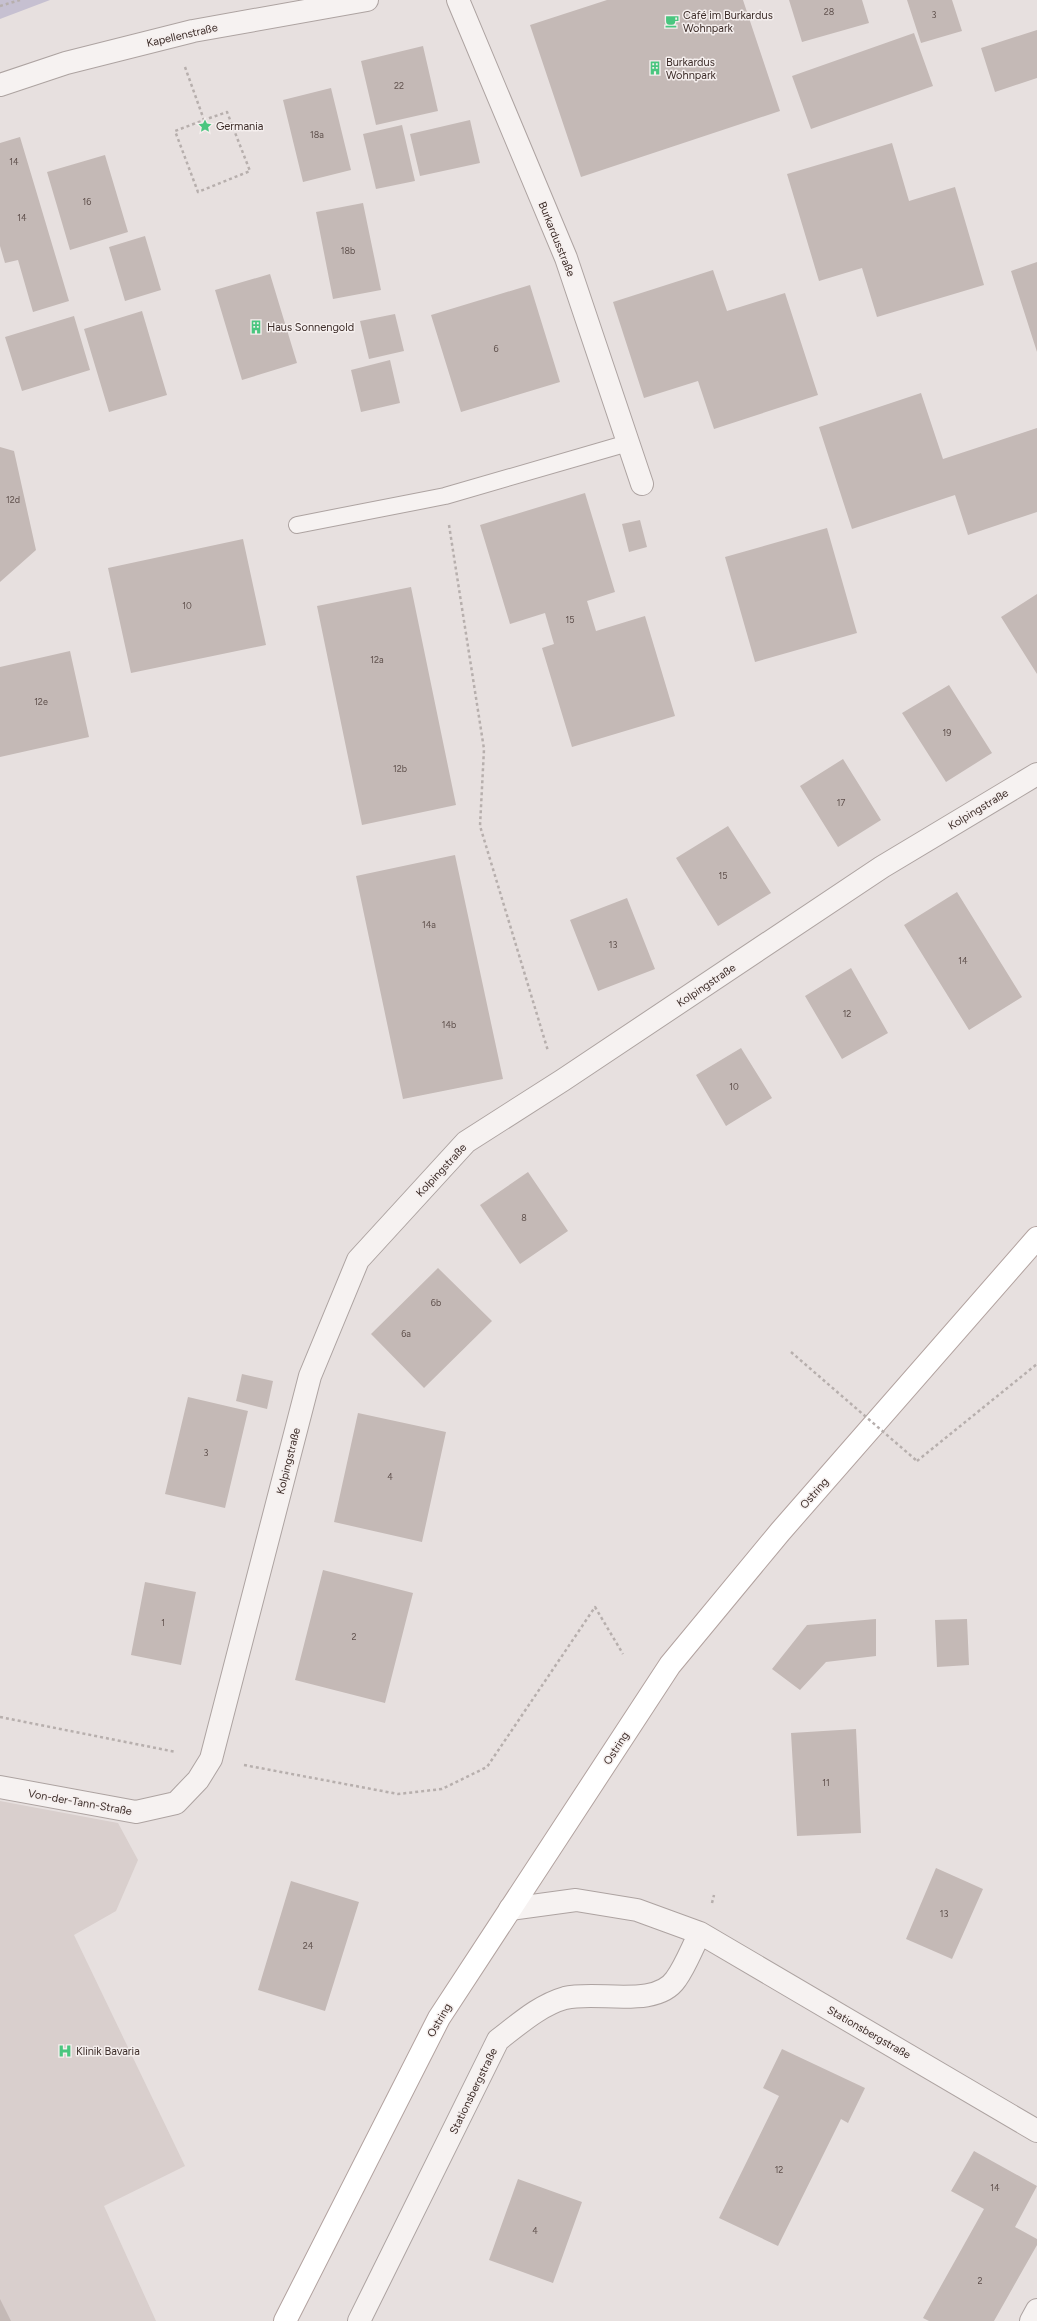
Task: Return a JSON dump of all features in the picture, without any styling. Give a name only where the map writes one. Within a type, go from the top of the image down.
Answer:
[{"type":"main road","name":"Ostring","points":[[285,2321],[439,2018],[670,1666],[780,1532],[1037,1238]]},
{"type":"street","name":"Kapellenstraße","points":[[0,85],[66,63],[193,32],[367,0]]},
{"type":"street","name":"Burkardusstraße","points":[[458,0],[566,258],[642,484]]},
{"type":"street","name":"Kolpingstraße","points":[[198,1780],[211,1759],[310,1376],[358,1260],[466,1142],[564,1080],[882,867],[1037,774]]},
{"type":"street","name":"Von-der-Tann-Straße","points":[[0,1788],[136,1812],[176,1802],[198,1780]]},
{"type":"street","name":"Stationsbergstraße","points":[[510,1909],[576,1900],[637,1910],[700,1933],[1037,2131]]},
{"type":"street","name":"Stationsbergstraße","points":[[359,2321],[498,2040],[533,2013],[565,1998],[594,1994],[655,1995],[676,1981],[700,1933]]},
{"type":"street","points":[[1031,2321],[1037,2310]]},
{"type":"lane","points":[[297,525],[445,496],[628,443]]},
{"type":"path","points":[[0,6],[20,0]]},
{"type":"path","points":[[184,65],[204,120]]},
{"type":"path","points":[[227,112],[250,171],[198,192],[175,131],[204,120],[227,112]]},
{"type":"path","points":[[445,496],[484,749],[480,826],[549,1055],[564,1080]]},
{"type":"path","points":[[791,1352],[917,1461],[1037,1364]]},
{"type":"path","points":[[0,1718],[398,1794],[442,1789],[487,1767],[595,1607],[623,1654]]},
{"type":"shaded area","points":[[0,0],[50,0],[0,19]]},
{"type":"shaded area","name":"Klinik Bavaria","points":[[0,1801],[118,1823],[138,1860],[116,1911],[74,1935],[185,2166],[104,2206],[156,2321],[0,2321]]},
{"type":"building","name":"Burkardus Wohnpark","points":[[607,0],[743,0],[780,111],[581,177],[530,25]]},
{"type":"building","points":[[789,0],[862,0],[869,23],[802,42]]},
{"type":"building","points":[[907,0],[952,0],[962,31],[921,43]]},
{"type":"building","points":[[1037,30],[1037,78],[995,92],[981,48]]},
{"type":"building","points":[[914,33],[933,86],[811,129],[792,76]]},
{"type":"building","points":[[423,46],[438,111],[376,125],[361,61]]},
{"type":"building","points":[[331,88],[351,170],[303,182],[283,100]]},
{"type":"building","points":[[470,120],[480,163],[420,176],[410,134]]},
{"type":"building","points":[[402,125],[415,181],[376,189],[363,134]]},
{"type":"building","points":[[20,137],[69,301],[33,312],[18,260],[5,263],[0,246],[0,143]]},
{"type":"building","points":[[892,143],[909,201],[955,187],[984,285],[877,317],[862,268],[819,281],[787,174]]},
{"type":"building","points":[[105,155],[128,232],[70,250],[47,172]]},
{"type":"building","points":[[363,203],[381,290],[333,299],[316,212]]},
{"type":"building","points":[[145,236],[161,290],[125,301],[109,247]]},
{"type":"building","points":[[1037,262],[1037,352],[1011,271]]},
{"type":"building","points":[[713,270],[727,311],[785,293],[818,395],[714,429],[698,381],[644,398],[613,302]]},
{"type":"building","name":"Haus Sonnengold","points":[[270,274],[297,363],[242,380],[215,290]]},
{"type":"building","points":[[530,285],[560,382],[461,412],[431,315]]},
{"type":"building","points":[[142,311],[167,395],[109,412],[84,329]]},
{"type":"building","points":[[395,314],[404,351],[369,359],[360,321]]},
{"type":"building","points":[[74,316],[90,370],[22,391],[5,337]]},
{"type":"building","points":[[390,360],[400,403],[361,412],[351,370]]},
{"type":"building","points":[[921,393],[943,459],[1037,428],[1037,512],[968,535],[955,495],[852,529],[819,427]]},
{"type":"building","points":[[0,447],[14,451],[36,550],[0,582]]},
{"type":"building","points":[[585,493],[615,592],[587,601],[596,631],[645,616],[675,716],[572,747],[542,648],[554,644],[545,613],[510,624],[480,525]]},
{"type":"building","points":[[640,520],[647,547],[629,552],[622,524]]},
{"type":"building","points":[[827,528],[857,633],[755,662],[725,557]]},
{"type":"building","points":[[243,539],[266,645],[131,673],[108,568]]},
{"type":"building","points":[[411,587],[456,805],[362,825],[317,606]]},
{"type":"building","points":[[1037,594],[1037,674],[1001,617]]},
{"type":"building","points":[[70,651],[89,737],[0,757],[0,667]]},
{"type":"building","points":[[949,685],[992,753],[946,782],[902,713]]},
{"type":"building","points":[[843,759],[881,820],[838,847],[800,786]]},
{"type":"building","points":[[728,826],[771,893],[718,926],[676,858]]},
{"type":"building","points":[[455,855],[503,1079],[403,1099],[356,876]]},
{"type":"building","points":[[957,892],[1022,997],[969,1030],[904,925]]},
{"type":"building","points":[[627,898],[655,969],[598,991],[570,920]]},
{"type":"building","points":[[851,968],[888,1033],[842,1059],[805,996]]},
{"type":"building","points":[[741,1048],[772,1098],[726,1126],[696,1075]]},
{"type":"building","points":[[528,1172],[568,1231],[520,1264],[480,1205]]},
{"type":"building","points":[[438,1268],[492,1321],[424,1388],[371,1334]]},
{"type":"building","points":[[242,1374],[273,1381],[267,1409],[236,1401]]},
{"type":"building","points":[[188,1397],[248,1411],[225,1508],[165,1494]]},
{"type":"building","points":[[358,1413],[446,1432],[422,1542],[334,1522]]},
{"type":"building","points":[[323,1570],[413,1593],[385,1703],[295,1680]]},
{"type":"building","points":[[145,1582],[196,1592],[181,1665],[131,1655]]},
{"type":"building","points":[[876,1619],[876,1656],[826,1662],[800,1690],[772,1669],[807,1625]]},
{"type":"building","points":[[967,1619],[969,1665],[937,1667],[935,1620]]},
{"type":"building","points":[[856,1729],[861,1833],[797,1836],[791,1733]]},
{"type":"building","points":[[936,1868],[983,1889],[952,1959],[906,1939]]},
{"type":"building","points":[[291,1881],[359,1902],[325,2011],[258,1990]]},
{"type":"building","points":[[782,2049],[865,2088],[848,2123],[841,2119],[778,2246],[719,2218],[779,2096],[763,2088]]},
{"type":"building","points":[[974,2151],[1037,2186],[1015,2227],[1037,2239],[1037,2245],[994,2321],[929,2321],[923,2318],[984,2209],[951,2191]]},
{"type":"building","points":[[518,2179],[582,2202],[553,2283],[489,2260]]},
{"type":"building","points":[[0,2299],[11,2321],[0,2321]]},
{"type":"place","name":"Café im Burkardus Wohnpark","points":[[672,21]]},
{"type":"place","name":"Burkardus Wohnpark","points":[[655,68]]},
{"type":"place","name":"Germania","points":[[205,126]]},
{"type":"place","name":"Haus Sonnengold","points":[[256,327]]},
{"type":"place","name":"Klinik Bavaria","points":[[65,2051]]}]
